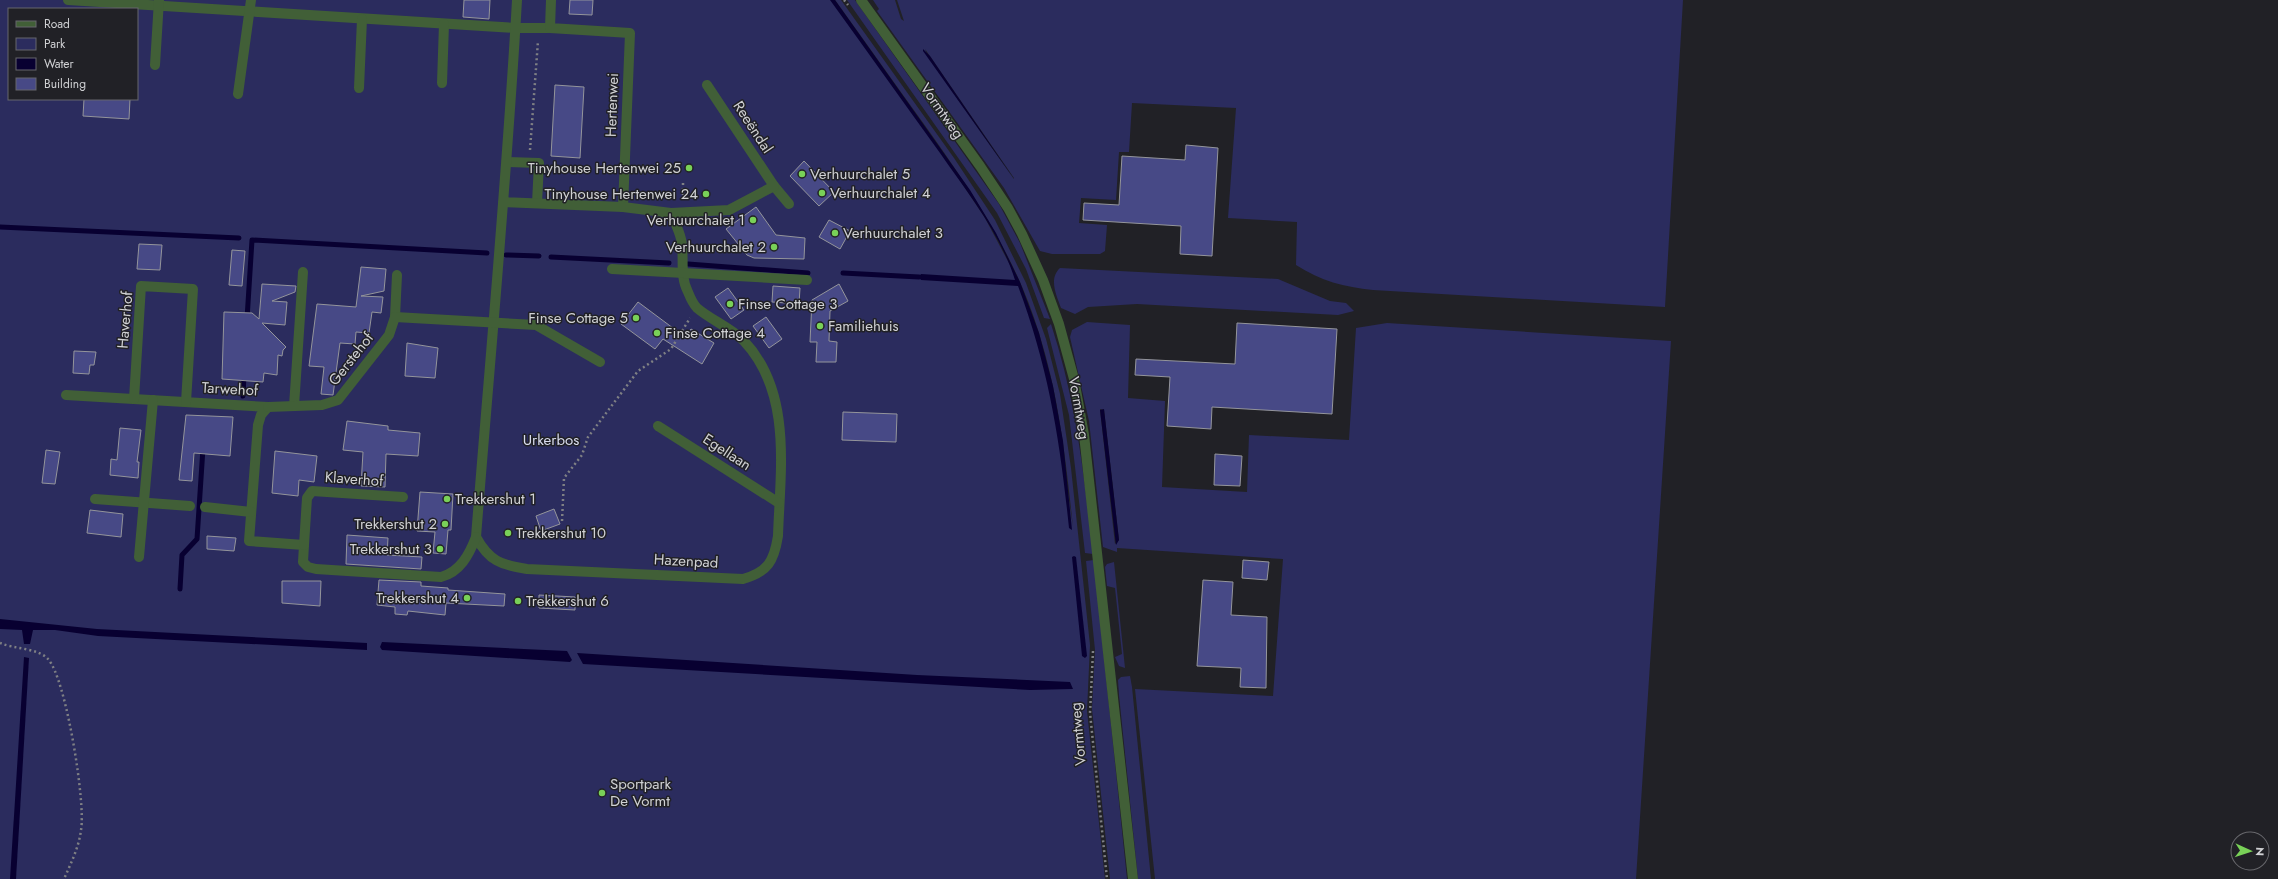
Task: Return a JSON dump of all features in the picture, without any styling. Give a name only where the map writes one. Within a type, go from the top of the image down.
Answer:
[{"type":"street","points":[[238,94],[251,0]]},
{"type":"street","points":[[476,538],[498,254],[504,202],[517,0]]},
{"type":"street","points":[[69,4],[159,3],[250,12],[516,28],[550,28],[551,0]]},
{"type":"street","name":"Vormtweg","points":[[861,0],[1008,208],[1036,263],[1059,324],[1074,379],[1084,435],[1133,879]]},
{"type":"street","points":[[155,65],[159,3]]},
{"type":"street","points":[[359,88],[362,19]]},
{"type":"street","points":[[442,82],[444,24]]},
{"type":"street","name":"Hertenwei","points":[[550,28],[630,33],[623,207]]},
{"type":"street","name":"Reeëndal","points":[[707,85],[774,186],[788,204]]},
{"type":"street","points":[[507,162],[539,163],[537,203]]},
{"type":"street","points":[[504,202],[623,207],[671,213],[729,210],[774,186]]},
{"type":"street","points":[[671,213],[681,239],[682,273],[687,292],[696,307]]},
{"type":"street","points":[[612,269],[807,280]]},
{"type":"street","points":[[294,406],[303,272]]},
{"type":"street","name":"Gerstehof","points":[[268,407],[322,405],[338,400],[389,335],[395,318],[398,275]]},
{"type":"street","name":"Haverhof","points":[[134,399],[141,286],[193,289],[186,402]]},
{"type":"street","name":"Hazenpad","points":[[476,538],[484,552],[502,565],[527,569],[743,579],[757,575],[765,568],[773,556],[778,536],[781,433],[769,381],[756,357],[744,341],[723,324],[696,307]]},
{"type":"street","points":[[395,318],[536,325],[600,362]]},
{"type":"street","name":"Tarwehof","points":[[66,395],[268,407]]},
{"type":"street","points":[[139,557],[153,400]]},
{"type":"street","name":"Tarwehof","points":[[268,407],[261,415],[258,425],[249,541],[304,545]]},
{"type":"street","name":"Egellaan","points":[[658,426],[779,503]]},
{"type":"street","name":"Klaverhof","points":[[402,497],[312,491],[308,498],[303,562],[308,567],[316,570],[441,577],[456,570],[464,562],[476,538]]},
{"type":"street","points":[[95,499],[190,506]]},
{"type":"street","points":[[205,507],[251,512]]},
{"type":"path","points":[[844,0],[852,11]]},
{"type":"path","points":[[529,162],[539,28]]},
{"type":"path","points":[[683,180],[684,200],[681,203],[683,212]]},
{"type":"path","points":[[562,521],[564,478],[582,455],[588,437],[638,370],[671,349],[696,307]]},
{"type":"path","points":[[0,643],[42,654],[49,660],[53,668],[61,692],[75,755],[83,813],[78,843],[64,879]]},
{"type":"path","name":"Vormtweg","points":[[1092,644],[1090,713],[1107,879]]},
{"type":"green space","name":"Urkerbos","points":[[0,0],[832,0],[927,131],[985,218],[1019,282],[1052,384],[1073,527],[1061,429],[1052,381],[1039,333],[1017,276],[989,222],[956,170],[835,0],[841,0],[954,158],[995,220],[1026,283],[1046,339],[1060,394],[1071,468],[1090,645],[1087,711],[1105,879],[0,879]]},
{"type":"green space","points":[[847,0],[855,0],[999,204],[1020,243],[1050,319],[1044,318],[1026,269],[997,213]]},
{"type":"green space","points":[[873,0],[895,0],[901,19],[904,21],[897,0],[1683,0],[1665,307],[1373,290],[1342,285],[1305,271],[1296,265],[1297,222],[1228,218],[1236,108],[1132,103],[1129,152],[1119,152],[1116,200],[1081,198],[1079,223],[1107,225],[1105,251],[1100,254],[1052,254],[1040,251],[1004,188],[877,11],[879,9]],"holes":[[[925,49],[1014,178],[928,57]]]},
{"type":"green space","points":[[1060,268],[1278,279],[1330,301],[1346,303],[1354,311],[1338,315],[1137,304],[1088,307],[1075,314],[1061,308],[1057,298],[1054,282],[1056,272]]},
{"type":"green space","points":[[1087,322],[1130,325],[1128,398],[1165,401],[1162,487],[1247,492],[1249,435],[1349,440],[1356,328],[1387,323],[1671,341],[1636,879],[1155,879],[1135,689],[1273,696],[1283,559],[1117,548],[1117,552],[1103,547],[1089,421],[1070,337],[1072,330]],"holes":[[[1100,409],[1104,410],[1119,540],[1115,544]]]},
{"type":"green space","points":[[1051,324],[1060,352],[1073,409],[1093,554],[1085,553],[1069,415],[1047,328]]},
{"type":"green space","points":[[1094,560],[1127,879],[1110,879],[1092,709],[1095,650],[1086,561]]},
{"type":"green space","points":[[1114,562],[1125,668],[1119,666],[1115,657],[1122,654],[1115,588],[1107,586],[1105,567],[1107,564]]},
{"type":"green space","points":[[1130,676],[1151,879],[1138,879],[1118,680],[1121,677]]},
{"type":"water","points":[[830,0],[835,0],[970,190],[996,233],[1020,282],[1039,333],[1053,386],[1063,441],[1072,530],[1069,528],[1062,465],[1052,406],[1038,347],[1018,286],[921,280],[919,277],[921,274],[1015,280],[1009,263],[992,230],[972,198]]},
{"type":"water","points":[[923,49],[930,56],[1014,179],[923,51]]},
{"type":"water","points":[[1104,409],[1119,540],[1116,545],[1100,410]]},
{"type":"water","points":[[1072,557],[1076,557],[1087,656],[1085,658],[1082,656]]},
{"type":"water","points":[[0,619],[97,629],[367,643],[367,650],[98,636],[55,630],[33,630],[30,644],[24,644],[22,630],[0,629]]},
{"type":"water","points":[[382,642],[567,651],[572,660],[570,662],[382,650],[380,647]]},
{"type":"water","points":[[577,653],[917,675],[1070,682],[1073,689],[1030,690],[583,664]]},
{"type":"water","points":[[24,657],[29,658],[16,879],[10,879]]},
{"type":"building","points":[[464,0],[490,0],[489,19],[463,17]]},
{"type":"building","points":[[570,0],[593,0],[592,15],[569,14]]},
{"type":"building","points":[[555,85],[584,87],[580,158],[551,156]]},
{"type":"building","points":[[84,100],[130,100],[129,119],[83,116]]},
{"type":"building","points":[[1186,145],[1218,148],[1212,256],[1180,254],[1181,226],[1083,220],[1084,203],[1119,205],[1122,156],[1185,160]]},
{"type":"building","points":[[804,161],[834,192],[819,206],[790,176]]},
{"type":"building","points":[[756,207],[776,235],[805,238],[804,259],[754,258],[747,255],[726,229]]},
{"type":"building","name":"Verhuurchalet 3","points":[[829,220],[850,231],[840,249],[819,237]]},
{"type":"building","points":[[139,244],[162,245],[160,270],[137,269]]},
{"type":"building","points":[[232,250],[245,251],[242,286],[229,285]]},
{"type":"building","points":[[361,267],[386,269],[384,291],[361,296],[383,297],[381,313],[372,312],[369,333],[356,332],[355,344],[340,343],[333,395],[321,394],[324,367],[309,366],[317,304],[356,307]]},
{"type":"building","points":[[262,284],[296,286],[295,292],[272,301],[287,302],[285,325],[262,323],[286,347],[283,350],[282,356],[278,355],[277,375],[264,373],[263,382],[222,379],[224,312],[252,313],[259,319]]},
{"type":"building","name":"Familiehuis","points":[[839,284],[848,301],[830,311],[829,341],[837,342],[836,362],[816,362],[817,342],[810,342],[812,300]]},
{"type":"building","points":[[773,286],[800,288],[799,304],[772,302]]},
{"type":"building","name":"Finse Cottage 3","points":[[728,288],[744,310],[731,319],[715,297]]},
{"type":"building","points":[[638,302],[685,337],[691,329],[714,343],[702,364],[663,339],[655,349],[621,324]]},
{"type":"building","points":[[766,317],[782,339],[769,348],[753,326]]},
{"type":"building","points":[[1237,323],[1337,329],[1332,414],[1212,407],[1211,429],[1167,426],[1170,377],[1135,375],[1136,359],[1235,364]]},
{"type":"building","points":[[407,343],[438,348],[435,378],[405,376]]},
{"type":"building","points":[[74,351],[96,352],[94,365],[90,365],[89,374],[73,373]]},
{"type":"building","points":[[843,412],[897,414],[896,442],[842,440]]},
{"type":"building","points":[[186,415],[233,417],[230,456],[194,453],[192,481],[179,480]]},
{"type":"building","points":[[347,421],[388,426],[388,430],[420,433],[418,456],[386,454],[385,487],[361,486],[363,452],[343,450]]},
{"type":"building","points":[[120,428],[141,430],[137,462],[139,462],[138,478],[110,475],[111,459],[117,460]]},
{"type":"building","points":[[46,450],[60,452],[55,484],[42,483]]},
{"type":"building","points":[[275,451],[317,456],[314,482],[299,480],[298,496],[272,493]]},
{"type":"building","points":[[1215,454],[1242,456],[1240,486],[1214,485]]},
{"type":"building","points":[[420,492],[453,494],[451,530],[448,530],[446,554],[433,553],[435,532],[417,531]]},
{"type":"building","points":[[554,509],[560,524],[541,531],[536,516]]},
{"type":"building","points":[[90,510],[123,514],[121,537],[87,533]]},
{"type":"building","points":[[347,535],[388,538],[387,555],[422,557],[421,569],[346,564]]},
{"type":"building","points":[[207,536],[236,538],[234,551],[207,549]]},
{"type":"building","points":[[1243,560],[1269,562],[1267,580],[1242,578]]},
{"type":"building","points":[[379,580],[421,582],[421,586],[448,588],[448,590],[505,594],[504,606],[446,603],[445,615],[408,611],[407,615],[395,614],[395,607],[377,605]]},
{"type":"building","points":[[1203,580],[1233,582],[1231,615],[1267,617],[1266,688],[1240,687],[1241,668],[1197,666]]},
{"type":"building","points":[[282,581],[321,581],[320,606],[282,603]]},
{"type":"building","points":[[539,595],[575,597],[575,610],[539,608]]},
{"type":"waterway","points":[[0,227],[239,238]]},
{"type":"waterway","points":[[247,319],[252,240],[487,253]]},
{"type":"waterway","points":[[506,255],[539,256]]},
{"type":"waterway","points":[[551,257],[669,263]]},
{"type":"waterway","points":[[688,264],[808,273]]},
{"type":"waterway","points":[[843,273],[919,277]]},
{"type":"waterway","points":[[243,396],[244,375]]},
{"type":"waterway","points":[[180,589],[182,555],[197,539],[203,448]]},
{"type":"place","name":"Tinyhouse Hertenwei 25","points":[[689,168]]},
{"type":"place","name":"Verhuurchalet 5","points":[[802,174]]},
{"type":"place","name":"Verhuurchalet 4","points":[[822,193]]},
{"type":"place","name":"Tinyhouse Hertenwei 24","points":[[706,194]]},
{"type":"place","name":"Verhuurchalet 1","points":[[753,220]]},
{"type":"place","name":"Verhuurchalet 3","points":[[835,233]]},
{"type":"place","name":"Verhuurchalet 2","points":[[774,247]]},
{"type":"place","name":"Finse Cottage 3","points":[[730,304]]},
{"type":"place","name":"Finse Cottage 5","points":[[636,318]]},
{"type":"place","name":"Familiehuis","points":[[820,326]]},
{"type":"place","name":"Finse Cottage 4","points":[[657,333]]},
{"type":"place","name":"Trekkershut 1","points":[[447,499]]},
{"type":"place","name":"Trekkershut 2","points":[[445,524]]},
{"type":"place","name":"Trekkershut 10","points":[[508,533]]},
{"type":"place","name":"Trekkershut 3","points":[[440,549]]},
{"type":"place","name":"Trekkershut 4","points":[[467,598]]},
{"type":"place","name":"Trekkershut 6","points":[[518,601]]},
{"type":"place","name":"Sportpark De Vormt","points":[[602,793]]}]
